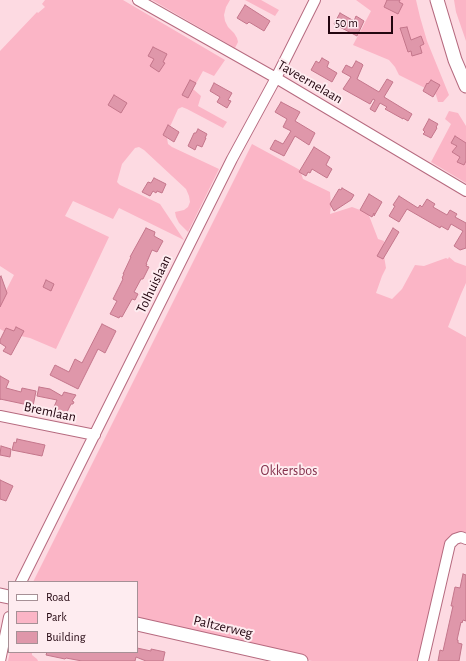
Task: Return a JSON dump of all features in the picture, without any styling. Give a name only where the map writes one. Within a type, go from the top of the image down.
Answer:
[{"type":"street","name":"Taveernelaan","points":[[138,0],[276,78],[466,191]]},
{"type":"street","name":"Tolhuislaan","points":[[22,581],[232,159],[276,78],[315,0]]},
{"type":"street","points":[[437,0],[455,60],[466,86]]},
{"type":"street","name":"Bremlaan","points":[[0,416],[95,435]]},
{"type":"street","points":[[423,661],[450,544],[458,538],[466,539]]},
{"type":"street","points":[[0,661],[8,622]]},
{"type":"street","name":"Paltzerweg","points":[[138,624],[301,661]]},
{"type":"green space","points":[[45,0],[123,0],[225,60],[214,76],[203,71],[193,89],[201,96],[198,106],[227,122],[223,128],[182,107],[178,109],[168,131],[168,144],[172,147],[219,169],[188,232],[179,223],[175,212],[184,210],[188,207],[190,202],[186,189],[139,147],[135,148],[122,164],[117,182],[120,185],[160,204],[184,240],[119,208],[113,219],[73,201],[65,216],[109,237],[56,349],[30,338],[7,333],[0,329],[0,302],[14,275],[0,266],[0,51],[37,12],[38,13],[45,7],[42,4]]},
{"type":"green space","points":[[152,0],[230,0],[224,15],[228,27],[237,38],[238,42],[235,48]]},
{"type":"green space","points":[[245,0],[261,0],[279,10],[275,16]]},
{"type":"green space","points":[[356,0],[416,0],[427,41],[449,95],[443,102],[438,102],[436,95],[433,92],[399,75],[389,60],[353,45],[371,11]]},
{"type":"green space","points":[[454,0],[466,0],[466,41],[456,12]]},
{"type":"green space","points":[[449,111],[458,113],[466,126],[466,183],[431,162],[451,124],[445,119]]},
{"type":"green space","name":"Okkersbos","points":[[252,144],[300,170],[303,179],[330,192],[330,214],[352,207],[368,213],[378,239],[384,241],[383,250],[386,268],[376,293],[392,299],[402,289],[415,265],[424,266],[446,258],[448,259],[449,257],[455,262],[466,266],[466,283],[448,327],[466,337],[466,532],[454,533],[453,535],[424,661],[312,661],[138,622],[138,581],[34,581]]},
{"type":"green space","points":[[10,653],[32,653],[38,661],[8,661]]},
{"type":"building","points":[[387,0],[400,0],[399,2],[403,4],[398,14],[384,7]]},
{"type":"building","points":[[245,5],[270,21],[264,31],[249,22],[247,24],[237,18]]},
{"type":"building","points":[[340,13],[354,21],[356,16],[364,21],[357,36],[334,24]]},
{"type":"building","points":[[407,27],[411,40],[421,36],[424,44],[420,46],[422,53],[412,56],[411,51],[408,52],[400,28]]},
{"type":"building","points":[[153,47],[167,54],[163,62],[165,63],[159,72],[150,66],[154,59],[148,56]]},
{"type":"building","points":[[322,58],[329,62],[327,67],[337,73],[332,82],[311,70],[316,61],[319,63]]},
{"type":"building","points":[[356,61],[363,65],[357,79],[379,92],[387,79],[393,82],[384,97],[412,114],[408,121],[385,109],[387,107],[380,103],[375,112],[370,109],[375,100],[373,99],[370,104],[343,89],[351,77],[342,72],[346,65],[352,68]]},
{"type":"building","points":[[190,80],[196,83],[188,98],[182,95]]},
{"type":"building","points":[[431,80],[440,85],[433,97],[423,91],[427,83],[428,84]]},
{"type":"building","points":[[214,83],[232,93],[228,100],[231,101],[227,108],[217,102],[220,97],[210,91]]},
{"type":"building","points":[[114,95],[127,103],[121,113],[108,105]]},
{"type":"building","points":[[281,102],[300,112],[295,121],[315,133],[309,145],[295,136],[284,156],[270,149],[275,140],[283,144],[291,131],[283,127],[287,119],[275,112]]},
{"type":"building","points":[[429,119],[438,124],[431,138],[423,134],[425,132],[423,130]]},
{"type":"building","points":[[168,125],[179,132],[174,142],[163,135]]},
{"type":"building","points":[[198,129],[207,134],[202,147],[197,145],[195,150],[188,146],[194,133],[196,133]]},
{"type":"building","points":[[455,136],[466,143],[466,161],[464,165],[457,162],[460,157],[452,152],[457,146],[451,143]]},
{"type":"building","points":[[314,147],[330,157],[326,165],[332,169],[327,178],[312,169],[306,176],[299,172]]},
{"type":"building","points":[[154,178],[166,184],[162,193],[157,191],[156,193],[153,191],[150,196],[142,192],[148,182],[151,183]]},
{"type":"building","points":[[342,188],[354,195],[351,200],[334,211],[330,204],[339,189],[341,190]]},
{"type":"building","points":[[369,194],[382,202],[372,217],[360,210]]},
{"type":"building","points":[[399,196],[418,208],[420,205],[422,207],[427,199],[435,204],[433,207],[447,215],[450,210],[457,214],[455,217],[466,223],[466,248],[460,250],[454,246],[463,231],[451,224],[448,230],[441,226],[440,228],[407,209],[399,222],[389,216],[395,206],[393,205]]},
{"type":"building","points":[[146,228],[155,232],[154,236],[163,241],[157,252],[152,250],[146,264],[146,266],[149,267],[134,292],[138,294],[135,300],[132,299],[122,317],[120,316],[119,318],[110,314],[117,301],[113,299],[123,279],[123,274],[130,257]]},
{"type":"building","points":[[393,228],[399,232],[383,259],[377,256]]},
{"type":"building","points":[[1,276],[7,293],[0,307],[0,277]]},
{"type":"building","points":[[46,280],[54,284],[51,291],[43,287]]},
{"type":"building","points":[[102,324],[116,331],[105,353],[98,349],[78,389],[50,375],[55,365],[69,372],[75,359],[82,363]]},
{"type":"building","points":[[16,327],[24,331],[11,355],[3,351],[6,347],[0,343],[0,340],[6,328],[14,331]]},
{"type":"building","points":[[0,376],[9,381],[6,388],[21,392],[22,388],[36,391],[33,406],[0,399]]},
{"type":"building","points":[[39,387],[50,389],[62,396],[64,392],[76,395],[72,401],[74,402],[73,404],[71,404],[66,414],[53,409],[57,400],[37,396]]},
{"type":"building","points":[[17,439],[45,445],[42,456],[12,450],[14,442],[16,443]]},
{"type":"building","points":[[1,446],[11,449],[10,457],[0,455]]},
{"type":"building","points":[[0,480],[13,486],[6,501],[0,499]]},
{"type":"building","points":[[463,574],[466,575],[466,621],[463,620],[462,623],[461,622],[457,640],[458,643],[462,644],[459,661],[438,661],[440,650],[443,651],[453,606],[451,606],[455,587],[460,588]]},
{"type":"building","points":[[138,648],[165,652],[163,661],[146,661],[136,657],[135,661],[82,661],[46,655],[47,653],[138,653]]}]
